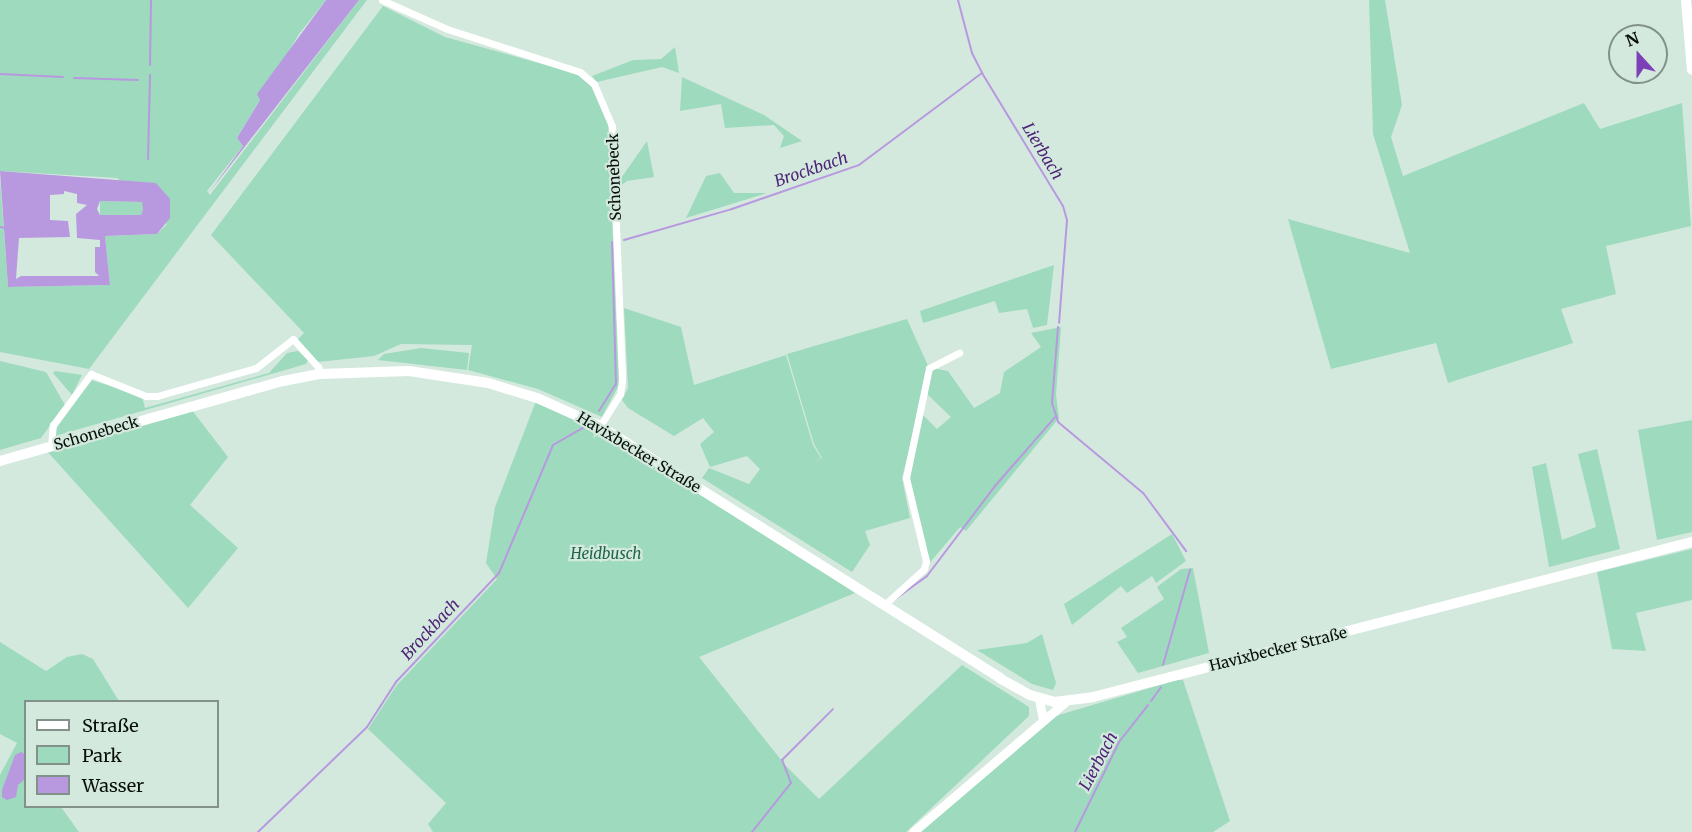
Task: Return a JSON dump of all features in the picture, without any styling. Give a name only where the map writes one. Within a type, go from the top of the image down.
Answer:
[{"type":"main road","points":[[1686,0],[1692,70]]},
{"type":"main road","name":"Havixbecker Straße","points":[[191,406],[320,374],[398,370],[471,379],[537,398],[600,426],[884,605],[1039,699],[1065,702],[1692,542]]},
{"type":"main road","name":"Schonebeck","points":[[0,460],[191,406]]},
{"type":"street","name":"Schonebeck","points":[[382,0],[447,29],[580,72],[594,84],[612,126],[622,380],[620,394],[600,426]]},
{"type":"street","points":[[51,446],[53,425],[91,374],[146,396],[157,396],[256,368],[293,339],[318,367],[320,374]]},
{"type":"street","points":[[884,605],[924,569],[926,561],[906,478],[929,368],[959,353]]},
{"type":"street","points":[[1039,699],[1043,720]]},
{"type":"street","points":[[913,832],[1065,702]]},
{"type":"green space","points":[[0,0],[326,0],[299,34],[237,138],[243,146],[207,191],[210,195],[359,0],[367,0],[89,369],[0,352],[0,178],[8,287],[110,285],[105,236],[157,234],[167,224],[117,178],[0,171]]},
{"type":"green space","points":[[1369,0],[1385,0],[1402,105],[1391,137],[1403,176],[1584,103],[1600,129],[1682,103],[1691,226],[1606,246],[1616,294],[1561,309],[1573,343],[1448,383],[1436,343],[1331,369],[1288,219],[1410,253],[1373,134]]},
{"type":"green space","points":[[383,6],[445,37],[578,74],[588,80],[595,93],[608,121],[619,385],[602,417],[538,389],[468,370],[472,345],[401,344],[374,356],[318,362],[297,340],[304,333],[211,235]]},
{"type":"green space","points":[[675,47],[679,73],[662,67],[597,82],[592,76],[633,60],[661,59]]},
{"type":"green space","points":[[682,77],[764,115],[802,141],[780,148],[784,136],[774,125],[725,128],[721,104],[680,111]]},
{"type":"green space","points":[[647,141],[654,177],[627,181],[619,187],[619,181]]},
{"type":"green space","points":[[720,173],[734,193],[767,193],[686,218],[706,176]]},
{"type":"green space","points":[[100,201],[143,202],[143,209],[141,215],[100,215]]},
{"type":"green space","points":[[1054,265],[1047,325],[1033,328],[1027,309],[999,313],[995,301],[923,323],[920,311]]},
{"type":"green space","points":[[624,308],[681,327],[694,385],[786,355],[813,445],[821,458],[813,463],[822,458],[814,444],[787,354],[907,319],[929,368],[902,478],[910,518],[865,531],[870,545],[852,572],[702,478],[709,468],[749,484],[760,469],[747,456],[710,467],[700,444],[714,432],[703,418],[674,436],[628,408],[622,400],[628,388]]},
{"type":"green space","points":[[1061,327],[1056,395],[1059,418],[966,531],[960,527],[927,566],[909,478],[923,415],[937,429],[951,417],[927,394],[932,368],[948,371],[974,408],[1000,393],[1004,372],[1041,347],[1031,333]]},
{"type":"green space","points":[[421,348],[469,353],[467,370],[378,360],[384,354]]},
{"type":"green space","points":[[298,351],[308,360],[306,364],[55,436],[53,433],[91,380],[142,396],[145,408],[269,373],[287,353]]},
{"type":"green space","points":[[0,361],[46,372],[65,405],[41,438],[0,450]]},
{"type":"green space","points":[[55,371],[82,375],[72,395],[53,373]]},
{"type":"green space","name":"Heidbusch","points":[[536,401],[599,428],[855,593],[699,657],[786,766],[819,799],[962,665],[1029,707],[1029,716],[906,832],[433,832],[428,824],[446,803],[368,729],[396,686],[497,579],[486,563],[495,507]]},
{"type":"green space","points":[[191,409],[228,457],[190,505],[238,548],[188,608],[46,450]]},
{"type":"green space","points":[[1692,420],[1692,532],[1657,540],[1638,430]]},
{"type":"green space","points":[[1597,449],[1620,549],[1549,567],[1532,467],[1546,463],[1562,540],[1596,527],[1578,454]]},
{"type":"green space","points":[[1172,534],[1186,561],[1156,583],[1152,576],[1127,593],[1121,586],[1072,625],[1064,604]]},
{"type":"green space","points":[[1692,549],[1692,600],[1636,613],[1646,651],[1612,649],[1597,572]]},
{"type":"green space","points":[[1193,568],[1209,653],[1138,673],[1117,642],[1127,637],[1121,628],[1164,599],[1157,587],[1181,569]]},
{"type":"green space","points":[[1042,634],[1056,683],[1053,690],[1032,684],[977,650],[1027,643]]},
{"type":"green space","points":[[0,642],[46,671],[67,657],[82,654],[93,659],[118,700],[24,700],[24,808],[62,808],[79,832],[0,832],[0,775],[17,743],[0,734]]},
{"type":"green space","points":[[1183,680],[1230,821],[1213,832],[919,832],[1052,717]]},
{"type":"water","points":[[326,0],[359,0],[208,194],[243,146],[237,138],[260,100],[257,94]]},
{"type":"water","points":[[0,171],[156,183],[170,199],[170,218],[157,234],[105,236],[110,285],[8,287]],"holes":[[[64,191],[77,194],[77,203],[87,205],[76,214],[77,238],[100,240],[100,247],[95,247],[95,272],[99,276],[21,276],[16,279],[19,238],[70,237],[68,221],[50,220],[50,195],[64,194]],[[100,201],[142,202],[143,209],[141,215],[100,215],[97,209]]]},
{"type":"water","points":[[21,752],[24,754],[24,780],[18,785],[16,797],[7,800],[2,797],[2,790],[15,755]]},
{"type":"waterway","points":[[150,65],[151,0]]},
{"type":"waterway","name":"Lierbach","points":[[958,0],[972,53],[982,73],[1063,206],[1067,220],[1059,323]]},
{"type":"waterway","name":"Brockbach","points":[[624,240],[732,209],[859,165],[982,73]]},
{"type":"waterway","points":[[0,74],[63,77]]},
{"type":"waterway","points":[[148,159],[150,75]]},
{"type":"waterway","points":[[74,78],[138,80]]},
{"type":"waterway","points":[[0,227],[6,228]]},
{"type":"waterway","name":"Brockbach","points":[[599,411],[616,384],[612,242]]},
{"type":"waterway","name":"Lierbach","points":[[1058,327],[1052,403],[1058,422],[1144,494],[1186,551]]},
{"type":"waterway","points":[[894,600],[927,576],[995,486],[1056,416]]},
{"type":"waterway","name":"Brockbach","points":[[258,832],[367,727],[396,682],[499,573],[553,445],[588,425]]},
{"type":"waterway","name":"Lierbach","points":[[1163,665],[1190,570]]},
{"type":"waterway","name":"Lierbach","points":[[1151,701],[1161,687]]},
{"type":"waterway","name":"Lierbach","points":[[1075,832],[1119,742],[1148,705]]},
{"type":"waterway","points":[[752,832],[791,783],[782,760],[833,709]]}]
